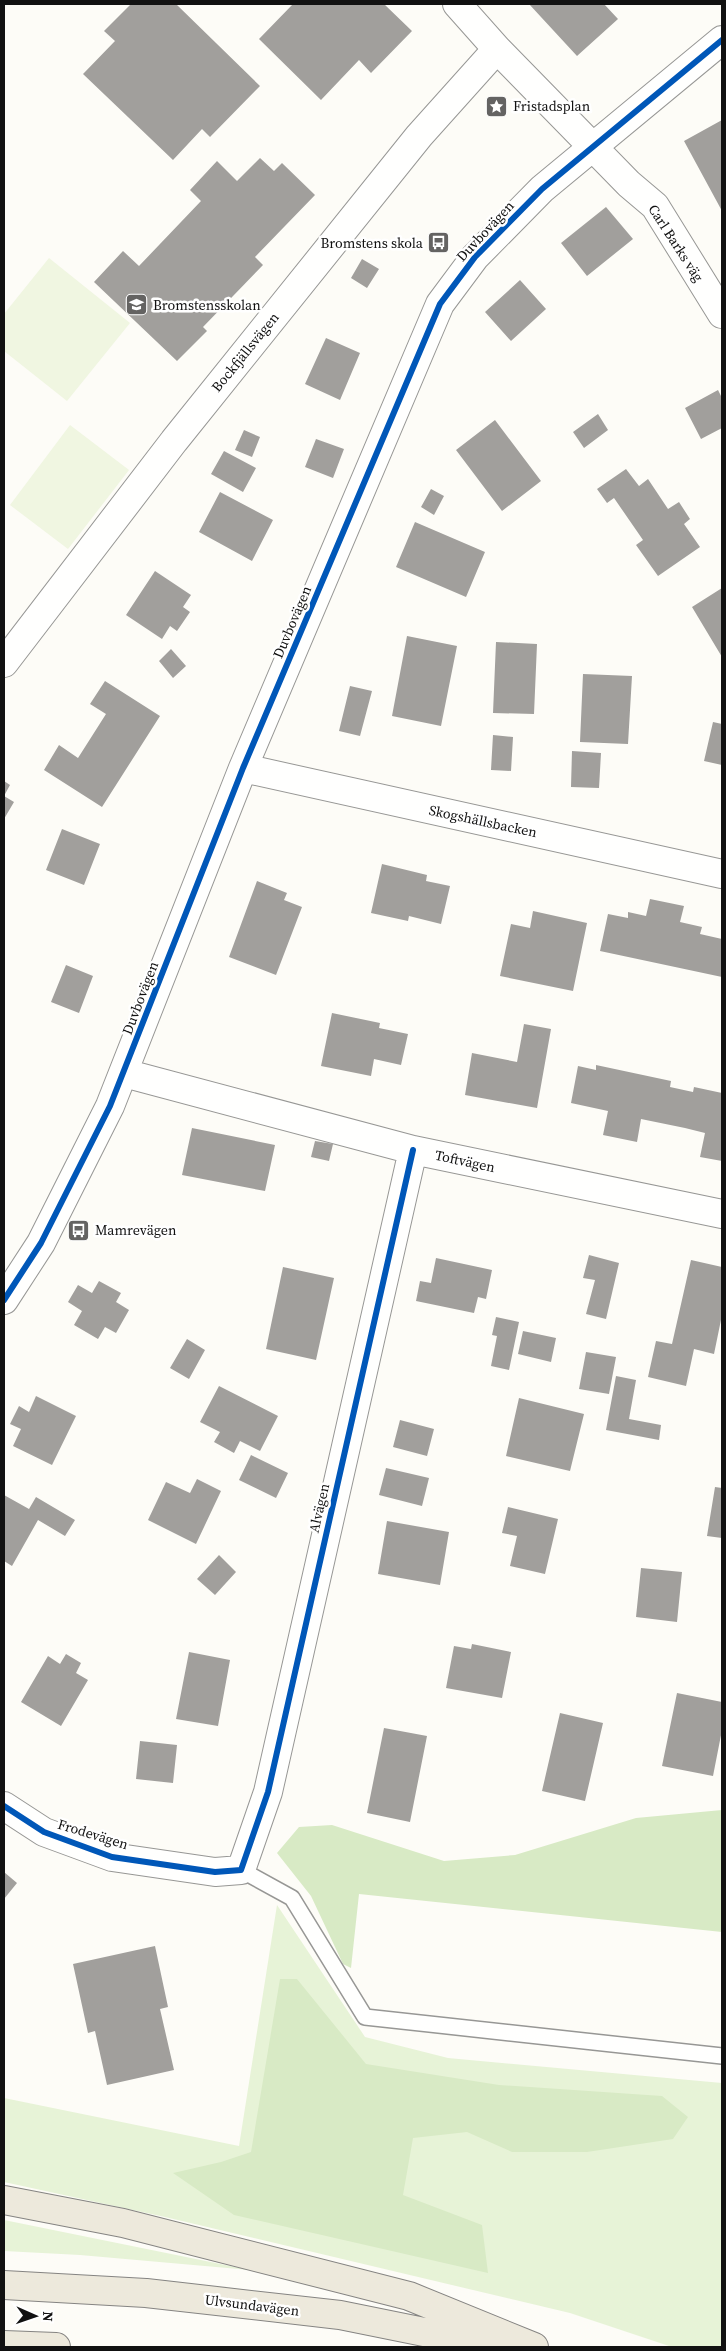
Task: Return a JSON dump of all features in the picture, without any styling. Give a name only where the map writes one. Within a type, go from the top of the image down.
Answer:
[{"type":"main road","points":[[4,2200],[122,2223],[409,2296],[534,2347]]},
{"type":"main road","name":"Ulvsundavägen","points":[[4,2285],[146,2293],[340,2316],[498,2347]]},
{"type":"main road","points":[[4,2345],[56,2347]]},
{"type":"street","name":"Carl Barks väg","points":[[457,4],[497,49],[592,146],[655,206],[722,314]]},
{"type":"street","name":"Duvbovägen","points":[[4,1300],[41,1244],[110,1106],[243,768],[440,304],[475,257],[542,189],[722,40]]},
{"type":"street","name":"Bockfjällsvägen","points":[[4,663],[174,441],[406,151],[497,49]]},
{"type":"street","name":"Skogshällsbacken","points":[[243,768],[722,874]]},
{"type":"street","name":"Toftvägen","points":[[124,1074],[412,1150],[722,1214]]},
{"type":"street","name":"Alvägen","points":[[241,1870],[268,1792],[412,1150]]},
{"type":"street","name":"Frodevägen","points":[[4,1806],[44,1832],[112,1856],[215,1872],[241,1870]]},
{"type":"lane","points":[[241,1870],[292,1898],[365,2017],[722,2056]]},
{"type":"green space","points":[[49,258],[130,323],[67,401],[4,351],[4,314]]},
{"type":"green space","points":[[70,425],[129,470],[68,549],[10,505]]},
{"type":"green space","points":[[722,1810],[722,1932],[359,1894],[351,1968],[343,1964],[311,1896],[277,1853],[299,1827],[332,1825],[444,1861],[515,1855],[636,1818]]},
{"type":"green space","points":[[277,1905],[365,2037],[448,2058],[722,2083],[722,2347],[672,2347],[570,2313],[165,2217],[4,2182],[4,2098],[239,2146]]},
{"type":"green space","points":[[280,1979],[297,1979],[366,2064],[499,2085],[662,2096],[688,2117],[673,2139],[587,2152],[512,2152],[467,2132],[413,2138],[403,2195],[482,2225],[488,2273],[234,2215],[173,2173],[221,2162],[251,2152]]},
{"type":"green space","points":[[4,2220],[250,2270],[80,2255],[4,2251]]},
{"type":"building","points":[[131,4],[176,4],[260,86],[210,137],[202,129],[173,160],[83,74],[115,41],[104,31]]},
{"type":"building","points":[[293,4],[384,4],[412,31],[371,73],[359,60],[321,100],[259,39]]},
{"type":"building","points":[[529,4],[604,4],[618,19],[577,56]]},
{"type":"building","points":[[722,120],[722,211],[684,141]]},
{"type":"building","points":[[260,158],[274,171],[282,163],[315,195],[255,257],[263,265],[203,327],[207,331],[177,361],[94,282],[123,251],[139,266],[201,201],[190,190],[217,161],[237,181]]},
{"type":"building","points":[[606,207],[633,239],[587,276],[561,243]]},
{"type":"building","points":[[362,259],[379,269],[367,288],[351,278]]},
{"type":"building","points":[[520,280],[546,309],[511,341],[485,312]]},
{"type":"building","points":[[326,338],[360,353],[340,400],[305,384]]},
{"type":"building","points":[[718,390],[722,398],[722,428],[701,439],[685,408]]},
{"type":"building","points":[[598,414],[608,430],[584,448],[573,432]]},
{"type":"building","points":[[495,420],[541,481],[502,511],[456,450]]},
{"type":"building","points":[[244,430],[260,437],[252,457],[235,450]]},
{"type":"building","points":[[316,439],[344,449],[333,478],[305,467]]},
{"type":"building","points":[[224,451],[256,468],[243,492],[211,474]]},
{"type":"building","points":[[626,469],[639,486],[648,479],[668,509],[679,502],[690,519],[684,524],[700,547],[658,576],[636,545],[643,540],[614,498],[607,503],[597,489]]},
{"type":"building","points":[[431,489],[444,496],[434,515],[421,507]]},
{"type":"building","points":[[220,492],[273,520],[252,561],[199,532]]},
{"type":"building","points":[[415,522],[485,552],[466,597],[396,567]]},
{"type":"building","points":[[155,571],[191,595],[183,607],[190,612],[177,631],[170,626],[162,639],[126,615]]},
{"type":"building","points":[[722,588],[722,657],[692,607]]},
{"type":"building","points":[[407,636],[457,646],[441,726],[392,716]]},
{"type":"building","points":[[496,642],[537,644],[534,714],[493,713]]},
{"type":"building","points":[[171,649],[186,666],[173,678],[159,661]]},
{"type":"building","points":[[583,674],[632,676],[628,744],[580,742]]},
{"type":"building","points":[[105,681],[160,716],[102,807],[44,770],[59,745],[78,758],[106,714],[90,704]]},
{"type":"building","points":[[350,686],[372,691],[360,736],[339,731]]},
{"type":"building","points":[[713,722],[722,724],[722,765],[704,761]]},
{"type":"building","points":[[493,735],[513,737],[511,771],[491,770]]},
{"type":"building","points":[[572,751],[601,753],[599,788],[571,787]]},
{"type":"building","points":[[4,781],[10,785],[4,796]]},
{"type":"building","points":[[4,796],[14,802],[4,819]]},
{"type":"building","points":[[62,829],[100,844],[84,885],[46,870]]},
{"type":"building","points":[[382,864],[427,875],[426,881],[450,886],[441,924],[409,916],[408,921],[371,913]]},
{"type":"building","points":[[257,881],[287,893],[284,900],[302,907],[276,975],[229,957]]},
{"type":"building","points":[[650,899],[684,906],[680,922],[702,927],[700,934],[722,939],[722,977],[600,951],[608,914],[628,918],[628,912],[646,916]]},
{"type":"building","points":[[533,911],[587,923],[573,991],[500,976],[511,924],[530,928]]},
{"type":"building","points":[[66,965],[93,976],[79,1013],[51,1002]]},
{"type":"building","points":[[332,1013],[380,1023],[379,1028],[408,1034],[401,1065],[374,1059],[371,1076],[321,1066]]},
{"type":"building","points":[[524,1024],[551,1029],[537,1108],[465,1095],[472,1053],[517,1062]]},
{"type":"building","points":[[596,1065],[671,1081],[670,1087],[693,1092],[694,1087],[722,1093],[722,1161],[700,1157],[705,1133],[685,1128],[641,1119],[637,1142],[603,1135],[608,1111],[571,1103],[578,1066],[596,1070]]},
{"type":"building","points":[[192,1128],[275,1145],[265,1191],[182,1175]]},
{"type":"building","points":[[315,1141],[333,1144],[329,1161],[311,1157]]},
{"type":"building","points":[[589,1255],[619,1263],[606,1319],[586,1314],[595,1280],[583,1278]]},
{"type":"building","points":[[436,1258],[492,1270],[486,1299],[478,1297],[474,1313],[416,1301],[420,1281],[431,1283]]},
{"type":"building","points":[[691,1260],[722,1267],[722,1315],[714,1354],[694,1349],[686,1386],[648,1377],[656,1341],[672,1344]]},
{"type":"building","points":[[283,1267],[334,1278],[316,1360],[266,1349]]},
{"type":"building","points":[[99,1281],[121,1293],[116,1302],[129,1310],[116,1333],[105,1327],[98,1339],[74,1325],[82,1311],[68,1302],[78,1285],[92,1293]]},
{"type":"building","points":[[496,1317],[519,1322],[509,1370],[491,1366],[497,1336],[492,1335]]},
{"type":"building","points":[[523,1331],[556,1338],[551,1362],[518,1354]]},
{"type":"building","points":[[187,1339],[205,1350],[189,1379],[170,1368]]},
{"type":"building","points":[[586,1352],[616,1357],[609,1394],[579,1389]]},
{"type":"building","points":[[616,1376],[636,1380],[629,1419],[661,1425],[659,1440],[606,1430]]},
{"type":"building","points":[[219,1386],[278,1416],[260,1451],[240,1441],[234,1453],[214,1442],[220,1432],[200,1422]]},
{"type":"building","points":[[36,1396],[76,1416],[52,1465],[13,1446],[21,1429],[10,1424],[19,1406],[29,1412]]},
{"type":"building","points":[[519,1398],[584,1414],[570,1471],[506,1456]]},
{"type":"building","points":[[400,1420],[434,1429],[427,1456],[393,1447]]},
{"type":"building","points":[[251,1455],[288,1473],[276,1498],[239,1480]]},
{"type":"building","points":[[386,1468],[429,1478],[422,1506],[379,1495]]},
{"type":"building","points":[[197,1479],[221,1491],[196,1544],[148,1520],[166,1482],[190,1493]]},
{"type":"building","points":[[715,1487],[722,1488],[722,1538],[707,1536]]},
{"type":"building","points":[[4,1495],[29,1509],[36,1497],[75,1520],[65,1536],[38,1520],[12,1566],[4,1561]]},
{"type":"building","points":[[508,1507],[558,1519],[545,1574],[510,1566],[517,1536],[502,1533]]},
{"type":"building","points":[[387,1521],[449,1532],[440,1585],[378,1574]]},
{"type":"building","points":[[219,1555],[236,1572],[215,1595],[197,1579]]},
{"type":"building","points":[[641,1568],[682,1572],[677,1622],[636,1617]]},
{"type":"building","points":[[472,1644],[511,1652],[502,1698],[446,1688],[454,1646],[471,1649]]},
{"type":"building","points":[[189,1652],[230,1660],[218,1726],[176,1719]]},
{"type":"building","points":[[66,1654],[81,1663],[76,1673],[88,1680],[61,1726],[21,1702],[48,1656],[60,1664]]},
{"type":"building","points":[[677,1693],[722,1702],[722,1730],[713,1776],[662,1766]]},
{"type":"building","points":[[560,1713],[603,1723],[585,1801],[542,1791]]},
{"type":"building","points":[[384,1728],[427,1736],[410,1822],[367,1813]]},
{"type":"building","points":[[140,1741],[177,1745],[173,1783],[136,1779]]},
{"type":"building","points":[[4,1872],[17,1883],[4,1899]]},
{"type":"building","points":[[155,1946],[168,2007],[160,2009],[174,2070],[107,2085],[95,2031],[88,2033],[73,1964]]},
{"type":"cycle path","points":[[4,1300],[41,1243],[110,1106],[243,768],[440,304],[475,257],[542,189],[722,40]]},
{"type":"cycle path","points":[[4,1806],[44,1832],[112,1857],[215,1872],[241,1870],[268,1792],[413,1150]]},
{"type":"place","name":"Fristadsplan","points":[[497,106]]},
{"type":"place","name":"Bromstens skola","points":[[439,243]]},
{"type":"place","name":"Bromstensskolan","points":[[137,305]]},
{"type":"place","name":"Mamrevägen","points":[[79,1230]]}]
